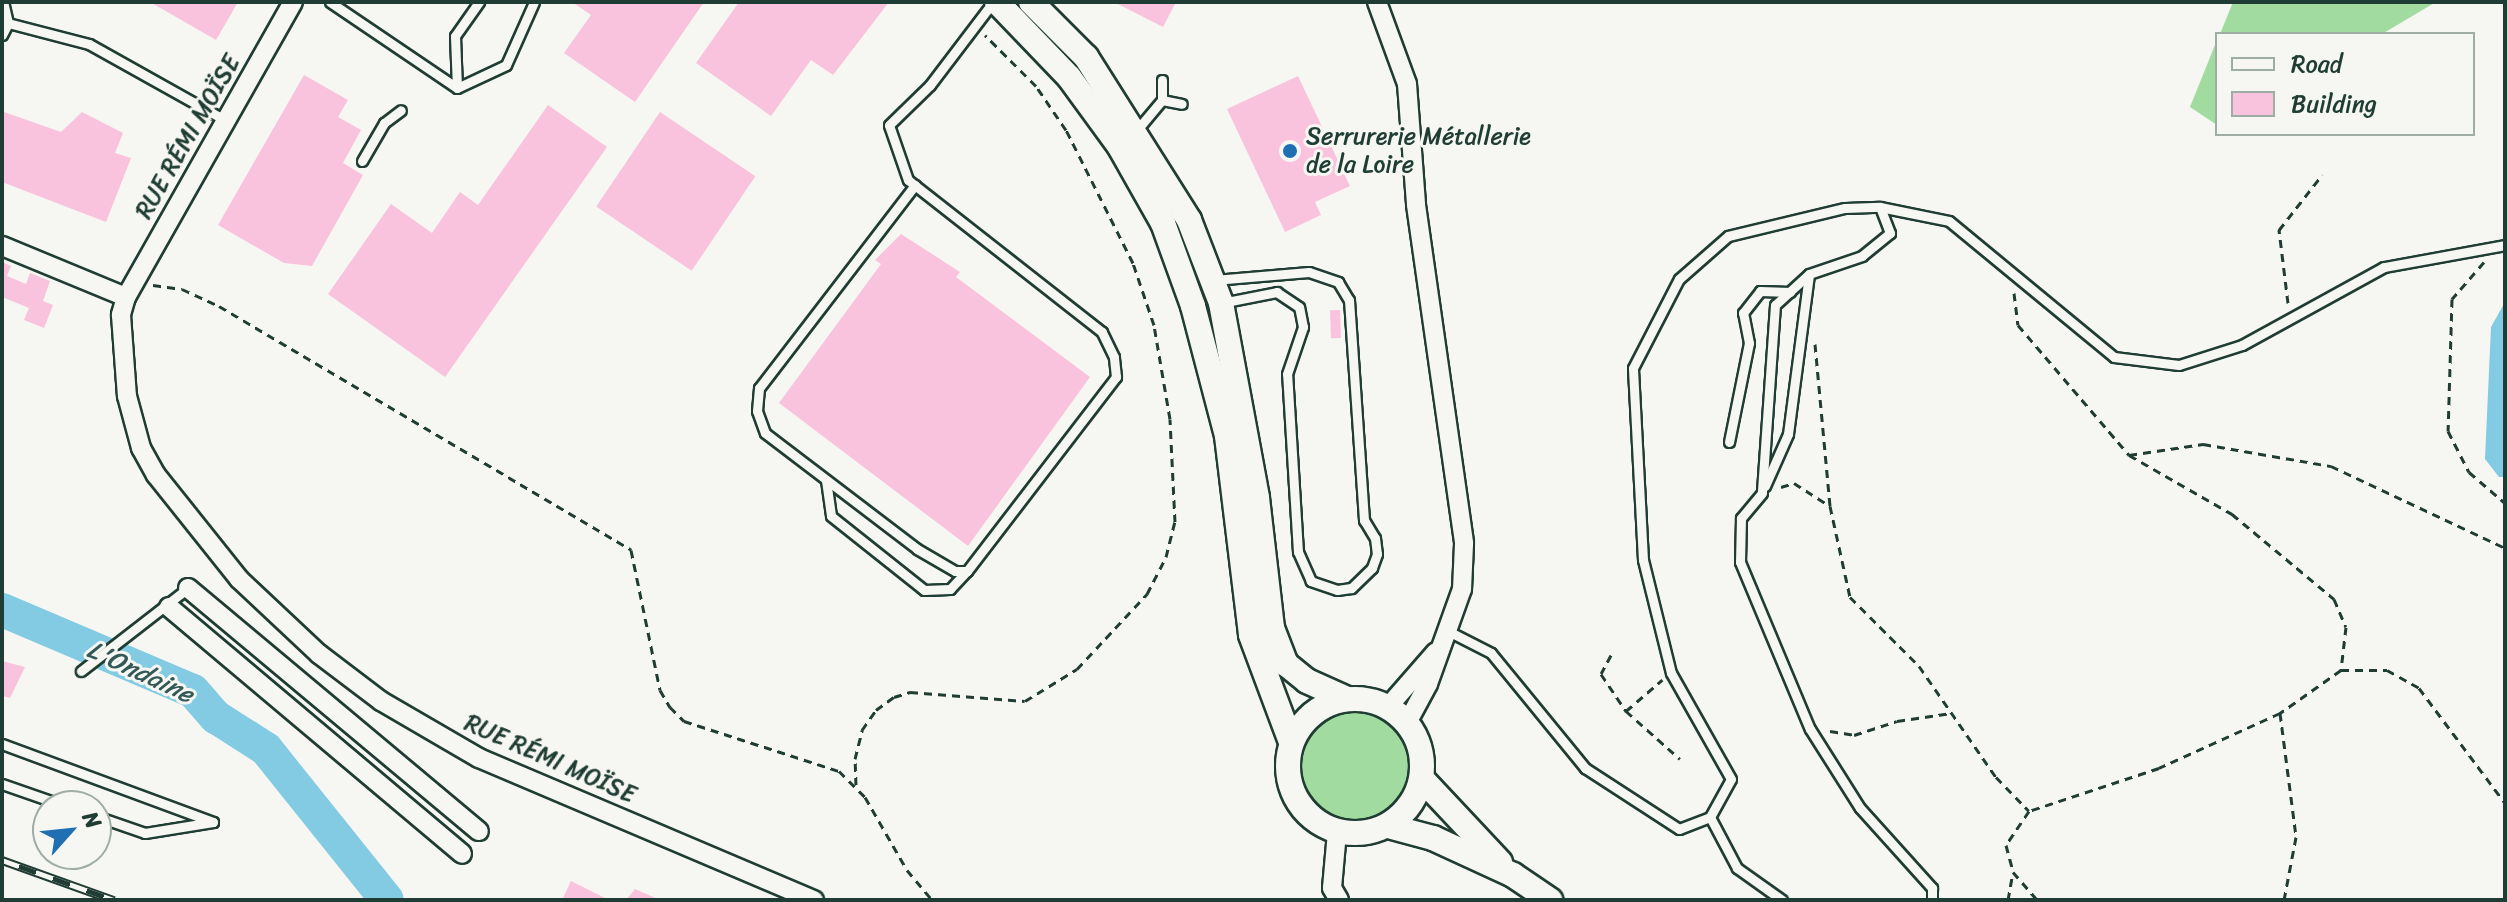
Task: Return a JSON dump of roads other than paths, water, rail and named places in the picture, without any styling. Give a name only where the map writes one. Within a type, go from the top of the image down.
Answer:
[{"type":"main road","points":[[995,2],[1069,77],[1120,147],[1163,223],[1193,306],[1227,436],[1251,635],[1291,742],[1289,775],[1301,807],[1337,832],[1363,834],[1388,826],[1410,806],[1422,779],[1420,750],[1407,723],[1388,707],[1347,699],[1307,681],[1286,664],[1272,628],[1257,498],[1217,291],[1189,220],[1136,131],[1086,57],[1031,2]]},
{"type":"main road","points":[[1291,742],[1304,721],[1324,706],[1347,699]]},
{"type":"main road","points":[[1422,779],[1513,875]]},
{"type":"main road","points":[[1388,826],[1433,838],[1513,875],[1550,900]]},
{"type":"street","name":"RUE RÉMI MOÏSE","points":[[293,2],[129,288],[121,315],[123,365],[141,448],[156,475],[239,579],[319,654],[381,701],[479,758],[814,900]]},
{"type":"street","points":[[1377,2],[1407,84],[1416,205],[1464,544],[1462,589],[1448,631],[1407,723]]},
{"type":"street","points":[[2,246],[129,288]]},
{"type":"street","points":[[188,588],[479,831]]},
{"type":"street","points":[[169,607],[462,854]]},
{"type":"street","points":[[1388,707],[1438,650]]},
{"type":"street","points":[[1337,832],[1332,888],[1339,900]]},
{"type":"lane","points":[[2,35],[8,23],[3,2]]},
{"type":"lane","points":[[330,2],[457,88]]},
{"type":"lane","points":[[457,88],[455,36],[479,2]]},
{"type":"lane","points":[[457,88],[506,65],[534,2]]},
{"type":"lane","points":[[826,480],[831,516],[924,590],[950,589],[1116,377],[1114,357],[1102,332],[915,185],[889,125],[930,85],[995,2]]},
{"type":"lane","points":[[8,23],[89,44],[227,121]]},
{"type":"lane","points":[[1136,131],[1162,100],[1162,80]]},
{"type":"lane","points":[[1162,100],[1182,104]]},
{"type":"lane","points":[[362,161],[384,123],[401,110]]},
{"type":"lane","points":[[915,185],[759,388],[757,411],[765,433],[826,480],[917,549],[955,571],[967,571]]},
{"type":"lane","points":[[1448,631],[1491,653],[1585,768],[1679,829],[1710,817],[1731,779],[1671,673],[1643,560],[1633,368],[1679,279],[1728,236],[1845,208],[1880,207],[1949,221],[2114,357],[2179,365],[2242,345],[2384,267],[2501,247]]},
{"type":"lane","points":[[1762,493],[1775,305],[1809,274],[1862,256],[1890,233],[1880,207]]},
{"type":"lane","points":[[1309,272],[1338,282],[1349,300],[1364,520],[1375,538],[1377,554],[1372,568],[1351,588],[1337,590],[1311,581],[1298,552],[1287,374],[1303,327],[1299,307],[1277,292],[1217,291],[1309,272]]},
{"type":"lane","points":[[1809,274],[1788,434],[1762,493],[1741,518],[1740,562],[1810,729],[1860,808],[1932,888],[1932,900]]},
{"type":"lane","points":[[1729,442],[1749,343],[1743,313],[1760,291],[1790,292]]},
{"type":"lane","points":[[81,671],[169,607],[188,588]]},
{"type":"lane","points":[[2,744],[213,822],[145,833],[112,822]]},
{"type":"lane","points":[[2,784],[32,794]]},
{"type":"lane","points":[[1710,817],[1737,868],[1782,900]]},
{"type":"water","points":[[2505,302],[2505,477],[2499,477],[2485,459],[2491,327]]},
{"type":"waterway","name":"L'Ondaine","points":[[2,610],[193,691],[216,717],[266,749],[387,900]]},
{"type":"railway","points":[[2,860],[114,900]]},
{"type":"place","name":"Serrurerie Métallerie de la Loire","points":[[1290,151]]}]
